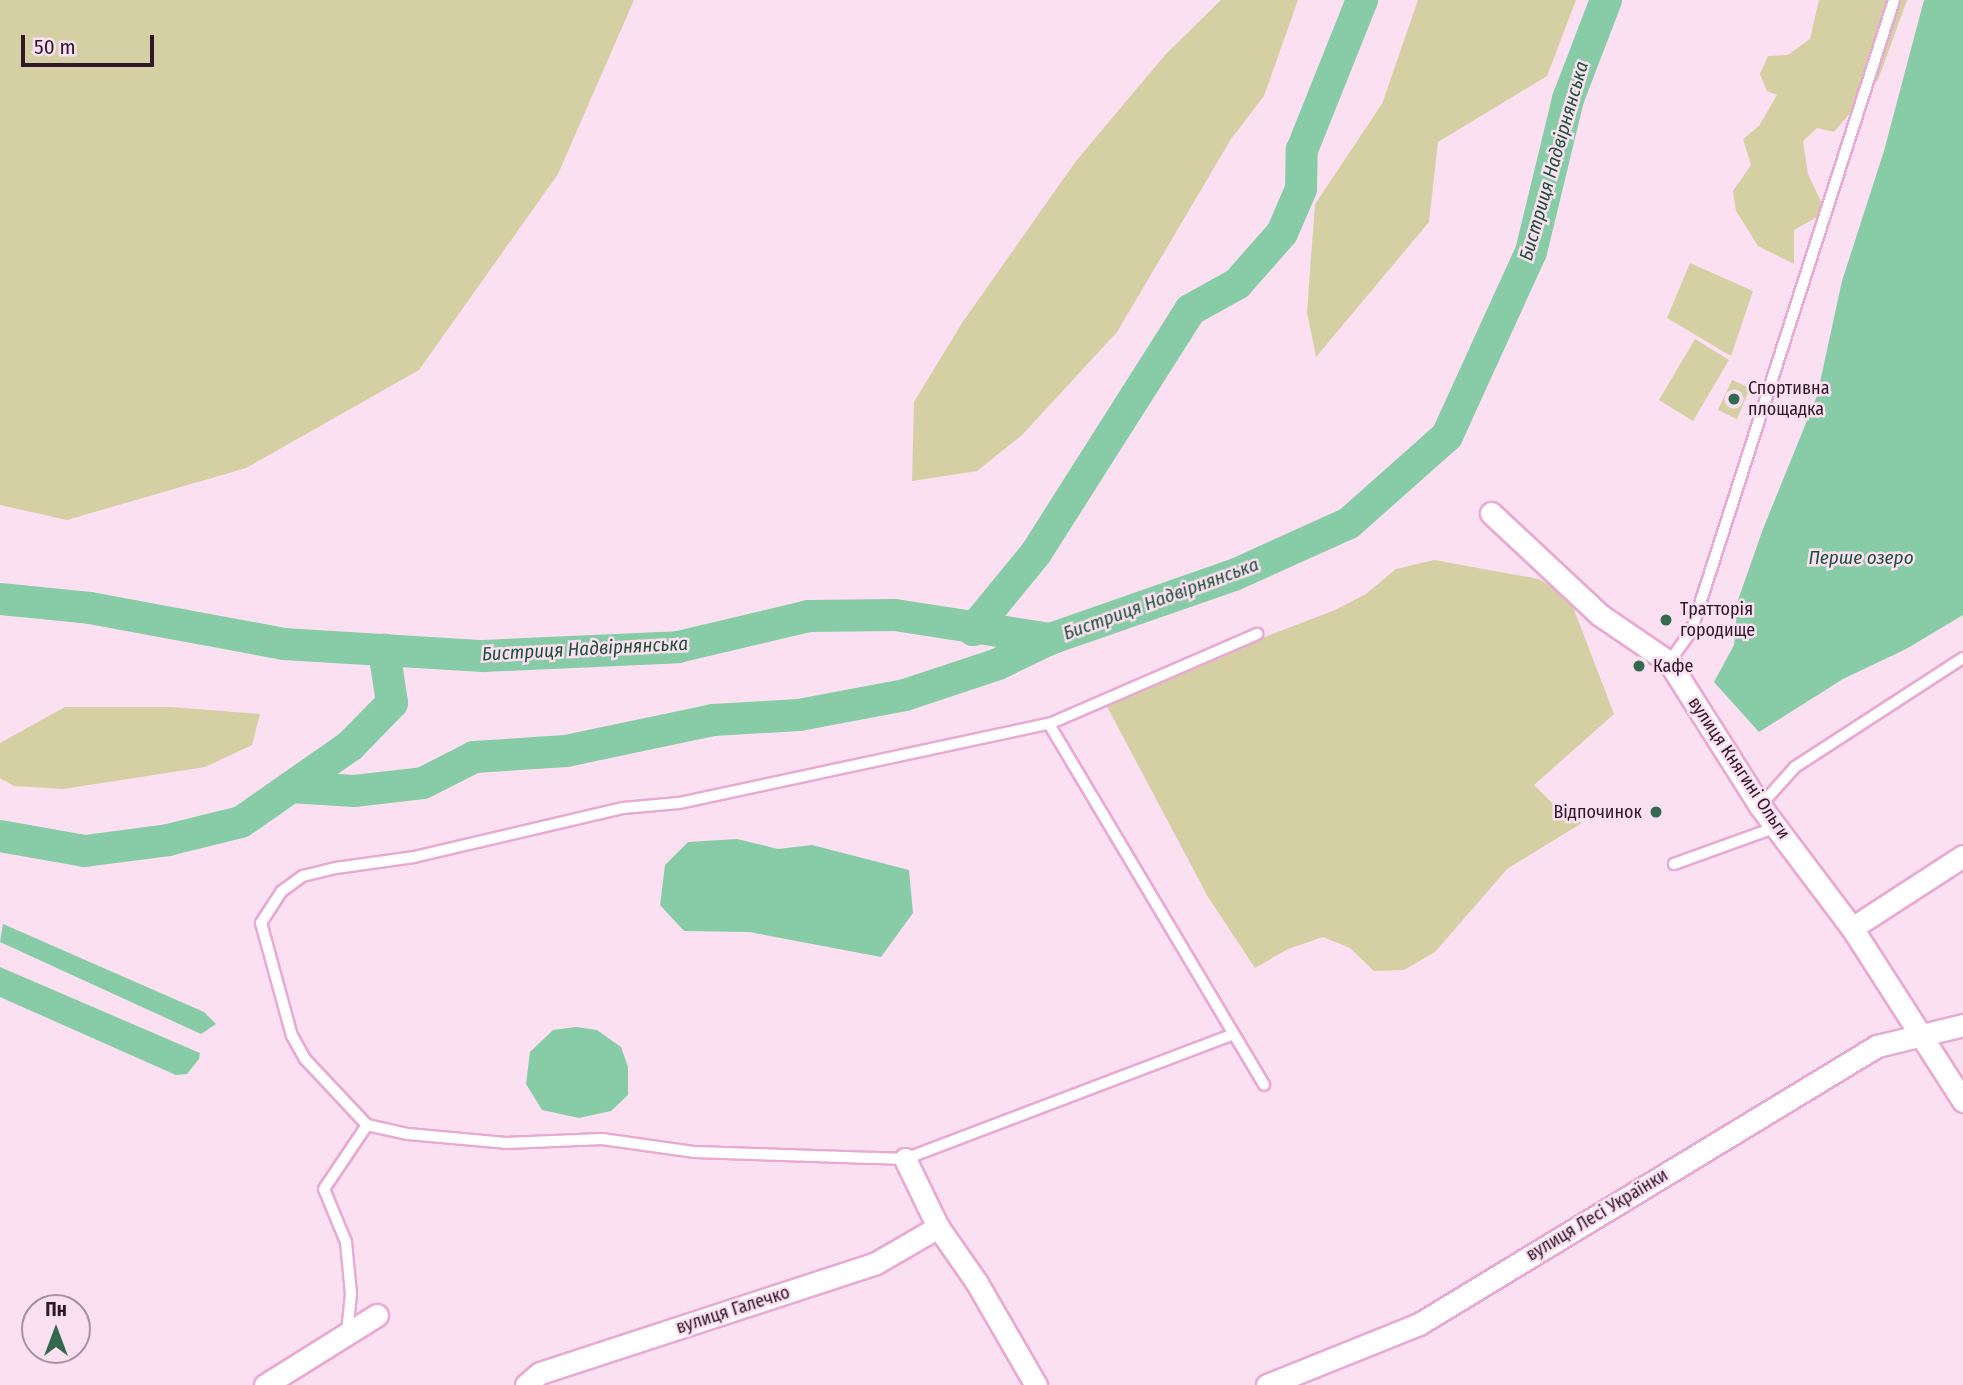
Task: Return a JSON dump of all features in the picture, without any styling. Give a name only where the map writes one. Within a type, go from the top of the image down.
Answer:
[{"type":"street","name":"вулиця Княгині Ольги","points":[[1491,513],[1600,615],[1669,662],[1760,806],[1852,928],[1963,1101]]},
{"type":"street","points":[[1852,928],[1963,856]]},
{"type":"street","name":"вулиця Лесі Українки","points":[[1267,1385],[1419,1324],[1877,1046],[1963,1025]]},
{"type":"street","points":[[905,1159],[938,1227],[977,1283],[1036,1385]]},
{"type":"street","name":"вулиця Галечко","points":[[526,1385],[540,1373],[876,1263],[938,1227]]},
{"type":"street","points":[[265,1385],[377,1315]]},
{"type":"lane","points":[[1669,662],[1691,632],[1894,0]]},
{"type":"lane","points":[[1232,1035],[905,1159],[695,1152],[602,1139],[494,1142],[408,1134],[367,1125],[305,1059],[292,1036],[261,923],[282,891],[303,876],[414,857],[623,808],[679,803],[1049,724],[1257,634]]},
{"type":"lane","points":[[1760,806],[1795,767],[1963,658]]},
{"type":"lane","points":[[1049,724],[1264,1085]]},
{"type":"lane","points":[[1674,864],[1777,827]]},
{"type":"lane","points":[[347,1335],[351,1294],[346,1242],[324,1189],[367,1125]]},
{"type":"shaded area","points":[[0,0],[634,0],[558,174],[419,370],[246,468],[67,520],[0,505]]},
{"type":"shaded area","points":[[1221,0],[1298,0],[1264,96],[1231,139],[1117,332],[1022,435],[977,471],[912,481],[914,402],[962,323],[1076,161],[1165,55]]},
{"type":"shaded area","points":[[1418,0],[1576,0],[1547,76],[1438,142],[1429,222],[1316,357],[1307,312],[1315,204],[1382,104]]},
{"type":"shaded area","points":[[1819,0],[1907,0],[1878,80],[1834,132],[1817,128],[1803,141],[1808,174],[1826,212],[1794,230],[1794,264],[1758,246],[1736,211],[1733,191],[1751,165],[1743,139],[1759,126],[1777,95],[1767,91],[1760,74],[1768,56],[1788,55],[1810,39]]},
{"type":"shaded area","points":[[1690,263],[1753,291],[1731,356],[1667,318]]},
{"type":"shaded area","points":[[1695,339],[1729,360],[1693,421],[1659,400]]},
{"type":"shaded area","name":"Спортивна площадка","points":[[1732,380],[1750,388],[1737,419],[1718,410]]},
{"type":"shaded area","points":[[1434,560],[1539,579],[1570,599],[1614,714],[1534,785],[1557,808],[1582,823],[1507,869],[1435,952],[1404,970],[1374,971],[1350,948],[1323,937],[1288,949],[1255,968],[1208,897],[1103,699],[1335,610],[1366,594],[1396,569]]},
{"type":"shaded area","points":[[65,707],[171,707],[260,714],[252,745],[205,767],[63,789],[14,786],[0,778],[0,743]]},
{"type":"water","name":"Перше озеро","points":[[1924,0],[1963,0],[1963,615],[1906,649],[1843,679],[1759,732],[1714,682],[1734,645],[1738,600],[1763,529],[1817,396],[1842,281],[1884,151]]},
{"type":"water","points":[[737,839],[778,849],[812,845],[909,870],[913,913],[881,957],[749,932],[684,931],[660,905],[665,865],[688,842]]},
{"type":"water","points":[[3,924],[204,1012],[216,1024],[201,1034],[0,942]]},
{"type":"water","points":[[0,967],[200,1053],[199,1059],[187,1074],[176,1075],[0,997]]},
{"type":"water","points":[[576,1027],[597,1030],[621,1047],[628,1067],[628,1095],[611,1111],[579,1118],[542,1110],[526,1084],[530,1052],[553,1030]]},
{"type":"waterway","points":[[973,630],[1036,553],[1190,310],[1237,284],[1282,233],[1301,189],[1302,150],[1362,0]]},
{"type":"waterway","name":"Бистриця Надвірнянська","points":[[0,599],[90,608],[284,644],[483,656],[678,647],[809,616],[895,615],[1050,639],[1234,575],[1349,523],[1447,436],[1531,252],[1568,99],[1606,0]]},
{"type":"waterway","points":[[291,787],[354,791],[423,783],[474,757],[566,751],[713,720],[799,715],[905,695],[998,664],[1050,639]]},
{"type":"waterway","points":[[0,836],[85,851],[168,840],[241,822],[350,746],[392,703],[384,650]]},
{"type":"place","name":"Спортивна площадка","points":[[1734,399]]},
{"type":"place","name":"Тратторія городище","points":[[1666,620]]},
{"type":"place","name":"Кафе","points":[[1639,666]]},
{"type":"place","name":"Відпочинок","points":[[1656,812]]}]
